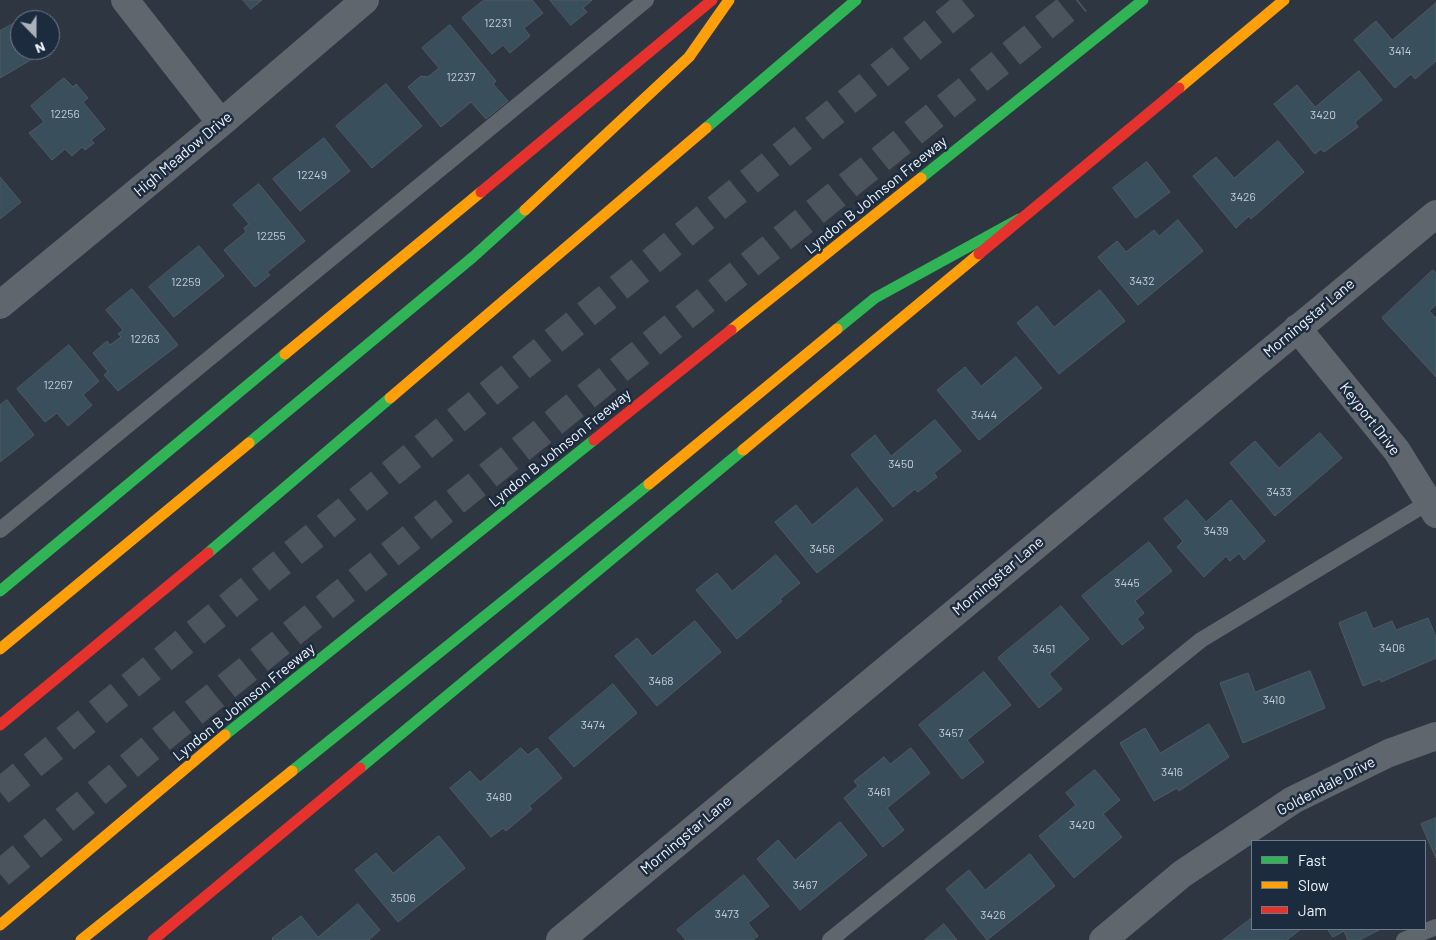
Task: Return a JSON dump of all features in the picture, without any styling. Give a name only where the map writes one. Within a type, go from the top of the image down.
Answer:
[{"type":"main road","points":[[0,591],[712,0]]},
{"type":"main road","points":[[0,649],[473,257],[554,185],[689,57],[729,0]]},
{"type":"main road","points":[[0,725],[164,591],[856,0]]},
{"type":"main road","name":"Lyndon B Johnson Freeway","points":[[0,925],[197,758],[1143,0]]},
{"type":"main road","points":[[153,940],[1284,0]]},
{"type":"main road","points":[[81,940],[594,530],[875,298],[1019,219]]},
{"type":"street","points":[[125,0],[221,123]]},
{"type":"street","name":"High Meadow Drive","points":[[0,305],[221,123],[365,0]]},
{"type":"street","name":"Morningstar Lane","points":[[560,940],[1436,214]]},
{"type":"street","name":"Keyport Drive","points":[[1297,328],[1396,451],[1433,508]]},
{"type":"street","name":"Goldendale Drive","points":[[1103,940],[1182,874],[1293,800],[1389,753],[1436,736]]},
{"type":"lane","points":[[0,530],[646,0]]},
{"type":"lane","points":[[830,940],[1201,640],[1433,508]]},
{"type":"lane","points":[[1404,940],[1436,927]]},
{"type":"building","points":[[243,0],[262,0],[251,9]]},
{"type":"building","points":[[484,0],[532,0],[543,13],[524,28],[530,36],[510,53],[503,45],[492,54],[462,18]]},
{"type":"building","points":[[550,0],[592,0],[583,8],[587,12],[571,25]]},
{"type":"building","points":[[1436,3],[1436,61],[1415,79],[1411,74],[1395,88],[1354,40],[1376,21],[1392,40]]},
{"type":"building","points":[[450,25],[496,81],[493,84],[508,101],[486,119],[471,102],[441,127],[408,87],[421,76],[428,77],[439,68],[422,48]]},
{"type":"building","points":[[10,26],[10,60],[31,60],[0,78],[0,31]]},
{"type":"building","points":[[1359,71],[1382,100],[1355,122],[1358,127],[1324,152],[1321,149],[1315,154],[1274,104],[1297,85],[1315,107]]},
{"type":"building","points":[[64,78],[73,87],[76,84],[88,98],[83,102],[105,129],[91,140],[94,143],[85,150],[82,147],[72,156],[65,149],[52,160],[29,133],[44,122],[31,106]]},
{"type":"building","points":[[386,84],[422,126],[372,168],[336,126]]},
{"type":"building","points":[[324,138],[350,171],[300,211],[273,179]]},
{"type":"building","points":[[1278,141],[1304,172],[1251,219],[1249,216],[1236,228],[1193,176],[1216,157],[1234,178]]},
{"type":"building","points":[[1147,162],[1170,192],[1136,218],[1113,188]]},
{"type":"building","points":[[0,177],[21,202],[0,219]]},
{"type":"building","points":[[259,184],[305,241],[267,272],[270,275],[255,287],[224,250],[246,232],[244,228],[249,224],[233,205]]},
{"type":"building","points":[[1178,220],[1203,251],[1138,305],[1098,257],[1117,241],[1126,252],[1154,230],[1159,236]]},
{"type":"building","points":[[199,246],[224,276],[174,317],[149,287]]},
{"type":"building","points":[[1433,270],[1436,273],[1436,305],[1429,311],[1436,318],[1436,377],[1382,318]]},
{"type":"building","points":[[132,289],[178,345],[118,391],[104,375],[108,372],[93,353],[107,341],[110,345],[121,337],[118,334],[123,330],[106,310]]},
{"type":"building","points":[[1100,290],[1125,321],[1059,374],[1017,323],[1037,306],[1054,327]]},
{"type":"building","points":[[69,345],[99,381],[83,395],[92,405],[68,426],[57,413],[45,422],[17,389]]},
{"type":"building","points":[[1016,357],[1042,388],[979,440],[937,390],[965,367],[981,386]]},
{"type":"building","points":[[7,400],[34,435],[0,462],[0,405]]},
{"type":"building","points":[[935,420],[961,451],[934,473],[937,477],[918,492],[915,489],[893,507],[851,455],[875,435],[891,456]]},
{"type":"building","points":[[1320,433],[1342,458],[1275,516],[1230,463],[1255,441],[1279,468]]},
{"type":"building","points":[[857,488],[883,520],[817,573],[775,522],[796,505],[812,525]]},
{"type":"building","points":[[1187,500],[1206,522],[1231,500],[1265,541],[1244,560],[1239,553],[1230,561],[1226,556],[1204,577],[1177,547],[1183,541],[1164,519]]},
{"type":"building","points":[[1149,542],[1172,571],[1135,601],[1144,613],[1137,619],[1144,628],[1122,645],[1082,596]]},
{"type":"building","points":[[776,555],[800,583],[737,639],[696,590],[717,573],[732,591]]},
{"type":"building","points":[[1061,606],[1089,639],[1049,674],[1062,689],[1039,708],[998,658]]},
{"type":"building","points":[[1366,612],[1373,629],[1392,621],[1396,630],[1428,618],[1436,637],[1436,658],[1381,682],[1380,679],[1363,686],[1339,623]]},
{"type":"building","points":[[695,621],[721,652],[657,706],[615,656],[637,638],[652,656]]},
{"type":"building","points":[[1310,671],[1325,708],[1243,743],[1220,683],[1248,673],[1255,692]]},
{"type":"building","points":[[984,672],[1011,705],[967,740],[984,762],[962,779],[919,725]]},
{"type":"building","points":[[613,684],[637,713],[574,767],[549,738]]},
{"type":"building","points":[[1209,724],[1229,757],[1179,791],[1177,788],[1154,801],[1120,743],[1145,728],[1160,753]]},
{"type":"building","points":[[521,748],[528,755],[537,748],[562,778],[529,806],[532,809],[506,831],[503,828],[491,837],[450,788],[470,771],[480,782]]},
{"type":"building","points":[[911,748],[930,773],[887,808],[904,830],[883,847],[844,798],[858,786],[854,781],[884,757],[890,764]]},
{"type":"building","points":[[1095,770],[1120,800],[1103,814],[1122,837],[1074,878],[1039,836],[1076,805],[1066,793]]},
{"type":"building","points":[[1436,818],[1436,858],[1421,824]]},
{"type":"building","points":[[840,822],[867,855],[800,910],[757,859],[778,840],[795,860]]},
{"type":"building","points":[[439,836],[465,868],[398,922],[355,870],[376,853],[393,873]]},
{"type":"building","points":[[1030,854],[1055,886],[987,940],[946,889],[969,870],[985,890]]},
{"type":"building","points":[[744,875],[769,906],[748,923],[758,936],[753,940],[686,940],[677,930]]},
{"type":"building","points":[[358,904],[380,930],[369,940],[273,940],[272,938],[301,916],[318,937]]},
{"type":"building","points":[[1251,919],[1251,930],[1300,930],[1287,940],[1223,940]]},
{"type":"building","points":[[944,924],[957,940],[925,940]]},
{"type":"building","points":[[1329,930],[1379,930],[1359,940],[1348,940],[1344,931],[1333,937]]},
{"type":"tunnel","points":[[0,792],[972,0]]},
{"type":"tunnel","points":[[0,874],[171,731],[1078,0]]},
{"type":"traffic: fast","points":[[706,128],[856,0]]},
{"type":"traffic: fast","points":[[921,178],[1143,0]]},
{"type":"traffic: fast","points":[[249,443],[473,257],[525,210]]},
{"type":"traffic: fast","points":[[837,329],[875,298],[1019,219]]},
{"type":"traffic: fast","points":[[0,591],[285,354]]},
{"type":"traffic: fast","points":[[208,553],[390,398]]},
{"type":"traffic: fast","points":[[225,735],[594,440]]},
{"type":"traffic: fast","points":[[360,768],[743,450]]},
{"type":"traffic: fast","points":[[292,771],[649,484]]},
{"type":"traffic: slow","points":[[525,210],[689,57],[729,0]]},
{"type":"traffic: slow","points":[[1179,88],[1284,0]]},
{"type":"traffic: slow","points":[[390,398],[706,128]]},
{"type":"traffic: slow","points":[[731,330],[921,178]]},
{"type":"traffic: slow","points":[[285,354],[481,192]]},
{"type":"traffic: slow","points":[[743,450],[979,254]]},
{"type":"traffic: slow","points":[[649,484],[837,329]]},
{"type":"traffic: slow","points":[[0,649],[249,443]]},
{"type":"traffic: slow","points":[[0,925],[225,735]]},
{"type":"traffic: slow","points":[[81,940],[292,771]]},
{"type":"traffic: jam","points":[[481,192],[712,0]]},
{"type":"traffic: jam","points":[[979,254],[1179,88]]},
{"type":"traffic: jam","points":[[594,440],[731,330]]},
{"type":"traffic: jam","points":[[0,725],[208,553]]},
{"type":"traffic: jam","points":[[153,940],[360,768]]}]
